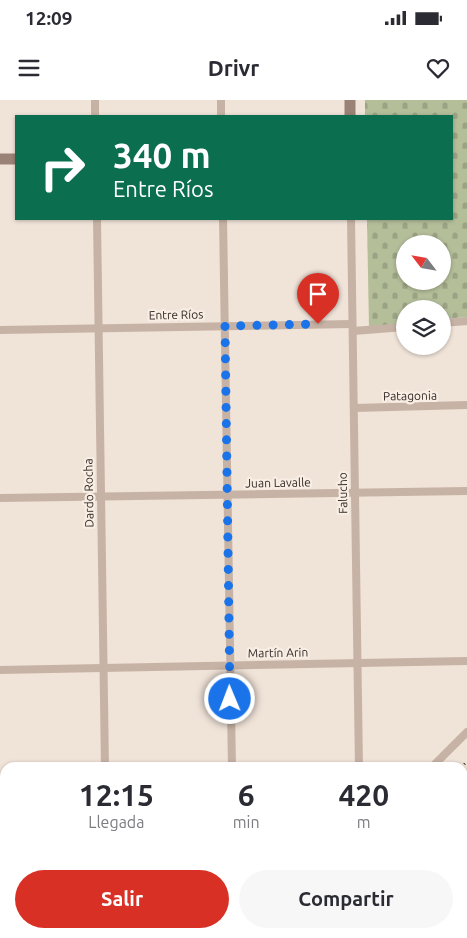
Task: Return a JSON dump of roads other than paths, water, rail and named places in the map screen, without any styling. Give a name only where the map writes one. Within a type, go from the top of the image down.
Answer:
[{"type":"street","points":[[95,100],[95,115]]},
{"type":"street","points":[[221,100],[221,115]]},
{"type":"street","points":[[350,100],[350,115]]},
{"type":"street","points":[[0,159],[15,159]]},
{"type":"street","name":"Dardo Rocha","points":[[96,220],[105,762]]},
{"type":"street","points":[[223,220],[232,762]]},
{"type":"street","name":"Falucho","points":[[351,220],[357,493],[359,762]]},
{"type":"street","points":[[451,322],[467,321]]},
{"type":"street","name":"Entre Ríos","points":[[0,330],[225,326],[396,327]]},
{"type":"street","name":"Patagonia","points":[[354,408],[467,405]]},
{"type":"street","name":"Juan Lavalle","points":[[0,498],[467,491]]},
{"type":"street","name":"Martín Arin","points":[[0,670],[467,661]]},
{"type":"street","points":[[437,762],[467,732]]}]
